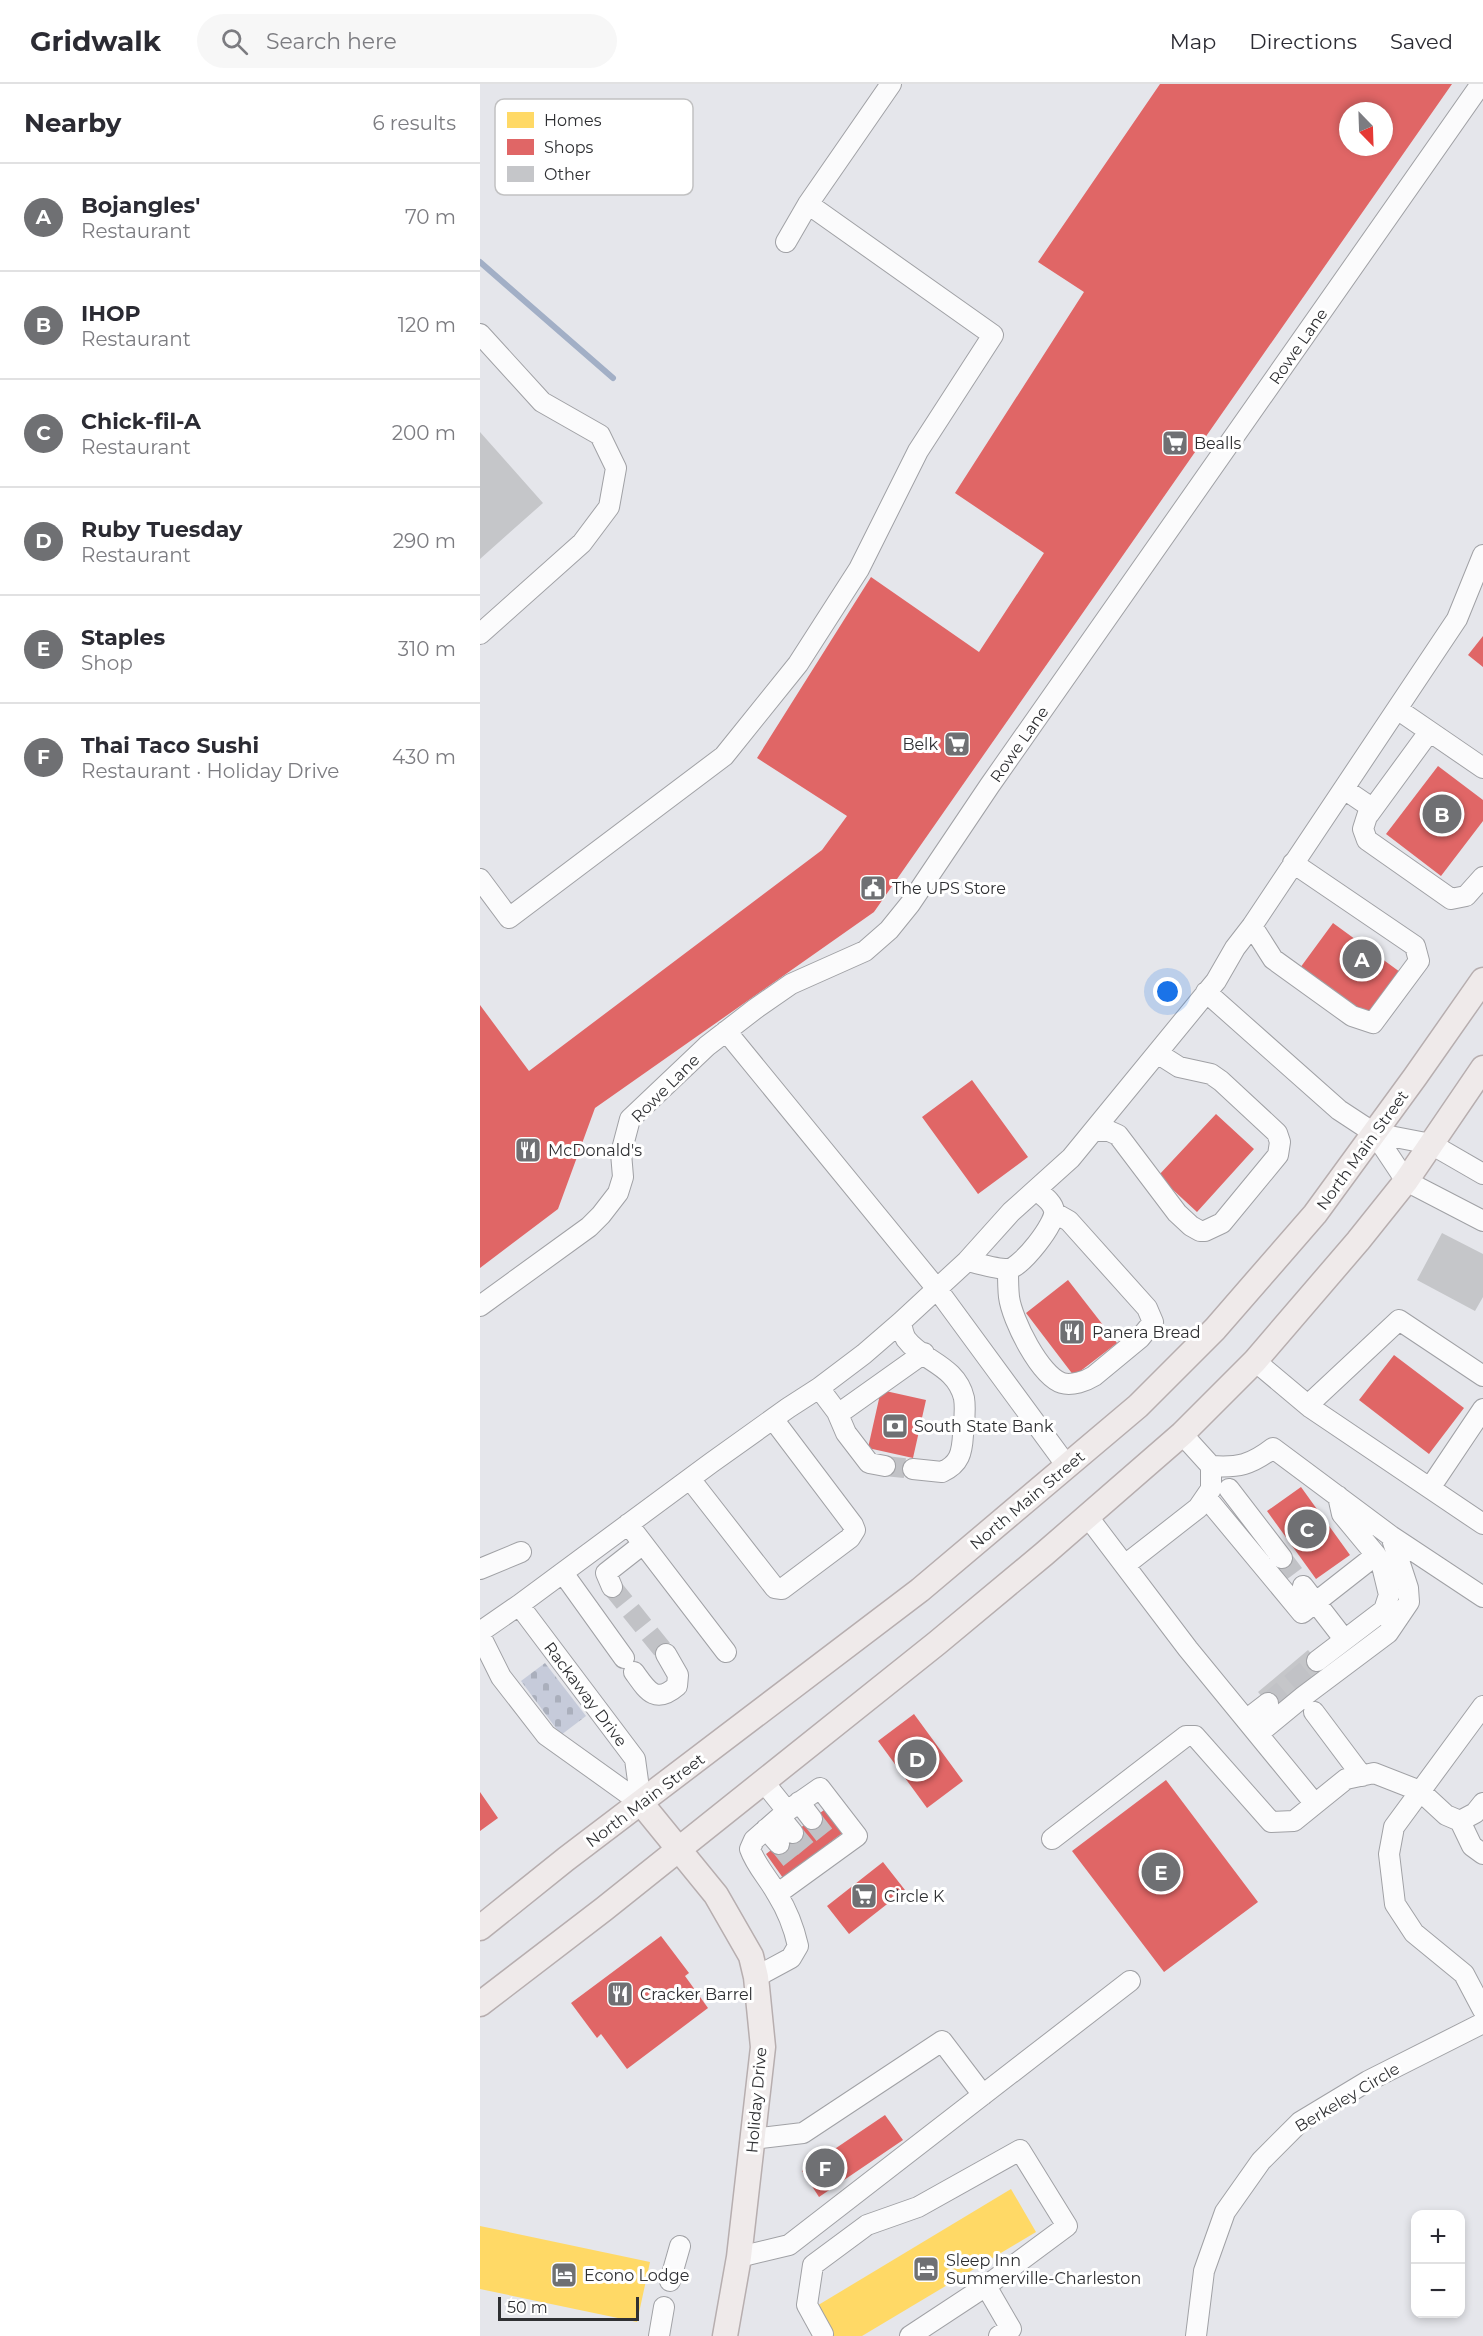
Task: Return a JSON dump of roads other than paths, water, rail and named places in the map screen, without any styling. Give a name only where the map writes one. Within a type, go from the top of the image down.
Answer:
[{"type":"main road","name":"North Main Street","points":[[480,1928],[920,1590],[1138,1406],[1215,1329],[1315,1214],[1483,980]]},
{"type":"main road","points":[[480,2004],[678,1850],[936,1643],[1088,1517],[1182,1434],[1255,1360],[1358,1241],[1406,1181],[1483,1068]]},
{"type":"main road","name":"Holiday Drive","points":[[640,1803],[716,1895],[751,1956],[756,1977],[763,2047],[739,2257],[725,2336]]},
{"type":"street","points":[[786,242],[808,204],[891,84]]},
{"type":"street","name":"Rowe Lane","points":[[480,1306],[601,1215],[618,1193],[623,1177],[621,1153],[630,1119],[698,1054],[791,984],[865,951],[889,930],[910,904],[990,785],[1482,84]]},
{"type":"street","points":[[480,879],[509,918],[724,756],[798,664],[853,578],[918,451],[993,335],[808,204]]},
{"type":"street","points":[[480,334],[542,402],[600,435],[616,468],[609,507],[582,543],[480,634]]},
{"type":"street","points":[[640,1803],[546,1735],[501,1677],[480,1634],[690,1479],[819,1388],[901,1322],[967,1261],[1011,1212],[1071,1158],[1206,992],[1252,926],[1457,619],[1483,555]]},
{"type":"street","points":[[1397,709],[1483,768]]},
{"type":"street","points":[[1429,732],[1369,814],[1363,829],[1367,840],[1451,899],[1466,896],[1483,877]]},
{"type":"street","points":[[1344,789],[1366,804],[1369,814]]},
{"type":"street","points":[[1252,926],[1273,959],[1352,1016],[1373,1023],[1419,961],[1415,946],[1293,863]]},
{"type":"street","points":[[1206,992],[1339,1110],[1374,1132],[1431,1144],[1483,1174]]},
{"type":"street","points":[[726,1031],[937,1289],[1067,1466]]},
{"type":"street","points":[[1094,1131],[1109,1131],[1118,1135],[1177,1213],[1200,1231],[1222,1223],[1278,1155],[1280,1142],[1277,1132],[1221,1081],[1211,1074],[1179,1067],[1157,1053]]},
{"type":"street","points":[[1374,1132],[1406,1181],[1483,1221]]},
{"type":"street","points":[[1008,1269],[1009,1299],[1018,1328],[1050,1376],[1062,1383],[1087,1380],[1094,1376],[1140,1338],[1153,1322],[1147,1308],[1069,1221],[1055,1213],[1049,1200],[1036,1190]]},
{"type":"street","points":[[967,1261],[1008,1269],[1021,1262],[1053,1223],[1055,1213]]},
{"type":"street","points":[[1308,1405],[1399,1320],[1483,1376]]},
{"type":"street","points":[[901,1322],[905,1338],[942,1366],[963,1395],[965,1406],[962,1452],[957,1461],[942,1472],[913,1469]]},
{"type":"street","points":[[837,1412],[846,1410],[924,1353]]},
{"type":"street","points":[[1255,1360],[1308,1405],[1483,1524]]},
{"type":"street","points":[[819,1388],[837,1412],[846,1433],[869,1463],[885,1466]]},
{"type":"street","points":[[1430,1488],[1483,1408]]},
{"type":"street","points":[[690,1479],[775,1588],[778,1590],[786,1587],[850,1538],[855,1530],[773,1419]]},
{"type":"street","points":[[1182,1434],[1211,1466],[1211,1489],[1203,1505]]},
{"type":"street","points":[[1125,1564],[1203,1505],[1229,1489],[1256,1461],[1273,1448],[1391,1536],[1483,1597]]},
{"type":"street","points":[[1211,1466],[1232,1468],[1256,1461]]},
{"type":"street","points":[[1229,1489],[1282,1558]]},
{"type":"street","points":[[1317,1661],[1384,1610],[1389,1595],[1382,1566],[1376,1555],[1342,1514],[1338,1496]]},
{"type":"street","points":[[1203,1505],[1302,1613],[1376,1555]]},
{"type":"street","points":[[1088,1517],[1188,1649],[1315,1804]]},
{"type":"street","points":[[628,1524],[726,1652]]},
{"type":"street","points":[[1252,1727],[1304,1696],[1388,1633],[1409,1602],[1408,1588],[1391,1536]]},
{"type":"street","points":[[612,1587],[606,1573],[643,1544]]},
{"type":"street","points":[[480,1569],[521,1552]]},
{"type":"street","points":[[563,1573],[648,1691],[659,1696],[669,1693],[677,1686],[678,1675],[666,1654]]},
{"type":"street","points":[[1303,1586],[1344,1639]]},
{"type":"street","name":"Rackaway Drive","points":[[519,1605],[635,1759],[640,1803]]},
{"type":"street","points":[[1252,1727],[1268,1703]]},
{"type":"street","points":[[1483,1706],[1394,1827],[1389,1854],[1395,1904],[1414,1933],[1464,1974],[1483,2010]]},
{"type":"street","points":[[1314,1712],[1362,1776]]},
{"type":"street","points":[[1052,1839],[1186,1736],[1195,1736],[1271,1822],[1294,1821],[1346,1779],[1374,1773],[1420,1791],[1446,1815],[1460,1821],[1472,1846],[1483,1854]]},
{"type":"street","points":[[763,1781],[784,1822]]},
{"type":"street","points":[[756,1977],[791,1958],[798,1946],[794,1927],[750,1849],[754,1840],[784,1822],[820,1788],[856,1836],[834,1847],[808,1866],[777,1894]]},
{"type":"street","points":[[1460,1821],[1475,1813],[1483,1803]]},
{"type":"street","points":[[784,1822],[812,1819]]},
{"type":"street","points":[[739,2257],[789,2245],[1130,1981]]},
{"type":"street","name":"Berkeley Circle","points":[[1196,2336],[1204,2271],[1225,2212],[1261,2161],[1300,2122],[1368,2080],[1483,2023]]},
{"type":"street","points":[[753,2139],[803,2133],[942,2041],[983,2095]]},
{"type":"street","points":[[823,2334],[807,2305],[813,2265],[867,2224],[918,2207],[1020,2150],[1067,2226],[986,2286],[910,2336]]},
{"type":"street","points":[[789,2245],[813,2265]]},
{"type":"street","points":[[670,2281],[680,2246]]},
{"type":"street","points":[[986,2286],[1011,2328],[999,2336]]},
{"type":"street","points":[[659,2336],[664,2307]]},
{"type":"waterway","points":[[480,262],[613,378]]},
{"type":"tunnel","points":[[885,1466],[913,1469]]},
{"type":"tunnel","points":[[1282,1558],[1303,1586]]},
{"type":"tunnel","points":[[612,1587],[666,1654]]},
{"type":"tunnel","points":[[1268,1703],[1317,1661]]},
{"type":"tunnel","points":[[812,1819],[830,1842]]},
{"type":"tunnel","points":[[793,1833],[812,1856]]},
{"type":"tunnel","points":[[779,1844],[797,1867]]},
{"type":"place","name":"Bealls","points":[[1175,443]]},
{"type":"place","name":"Belk","points":[[957,744]]},
{"type":"place","name":"IHOP","points":[[1442,814]]},
{"type":"place","name":"The UPS Store","points":[[873,888]]},
{"type":"place","name":"Bojangles'","points":[[1362,959]]},
{"type":"place","name":"McDonald's","points":[[528,1150]]},
{"type":"place","name":"Panera Bread","points":[[1072,1332]]},
{"type":"place","name":"South State Bank","points":[[895,1426]]},
{"type":"place","name":"Chick-fil-A","points":[[1307,1529]]},
{"type":"place","name":"Ruby Tuesday","points":[[917,1759]]},
{"type":"place","name":"Staples","points":[[1161,1872]]},
{"type":"place","name":"Circle K","points":[[864,1896]]},
{"type":"place","name":"Cracker Barrel","points":[[620,1994]]},
{"type":"place","name":"Thai Taco Sushi","points":[[825,2168]]},
{"type":"place","name":"Sleep Inn Summerville-Charleston","points":[[926,2269]]},
{"type":"place","name":"Econo Lodge","points":[[564,2275]]}]
